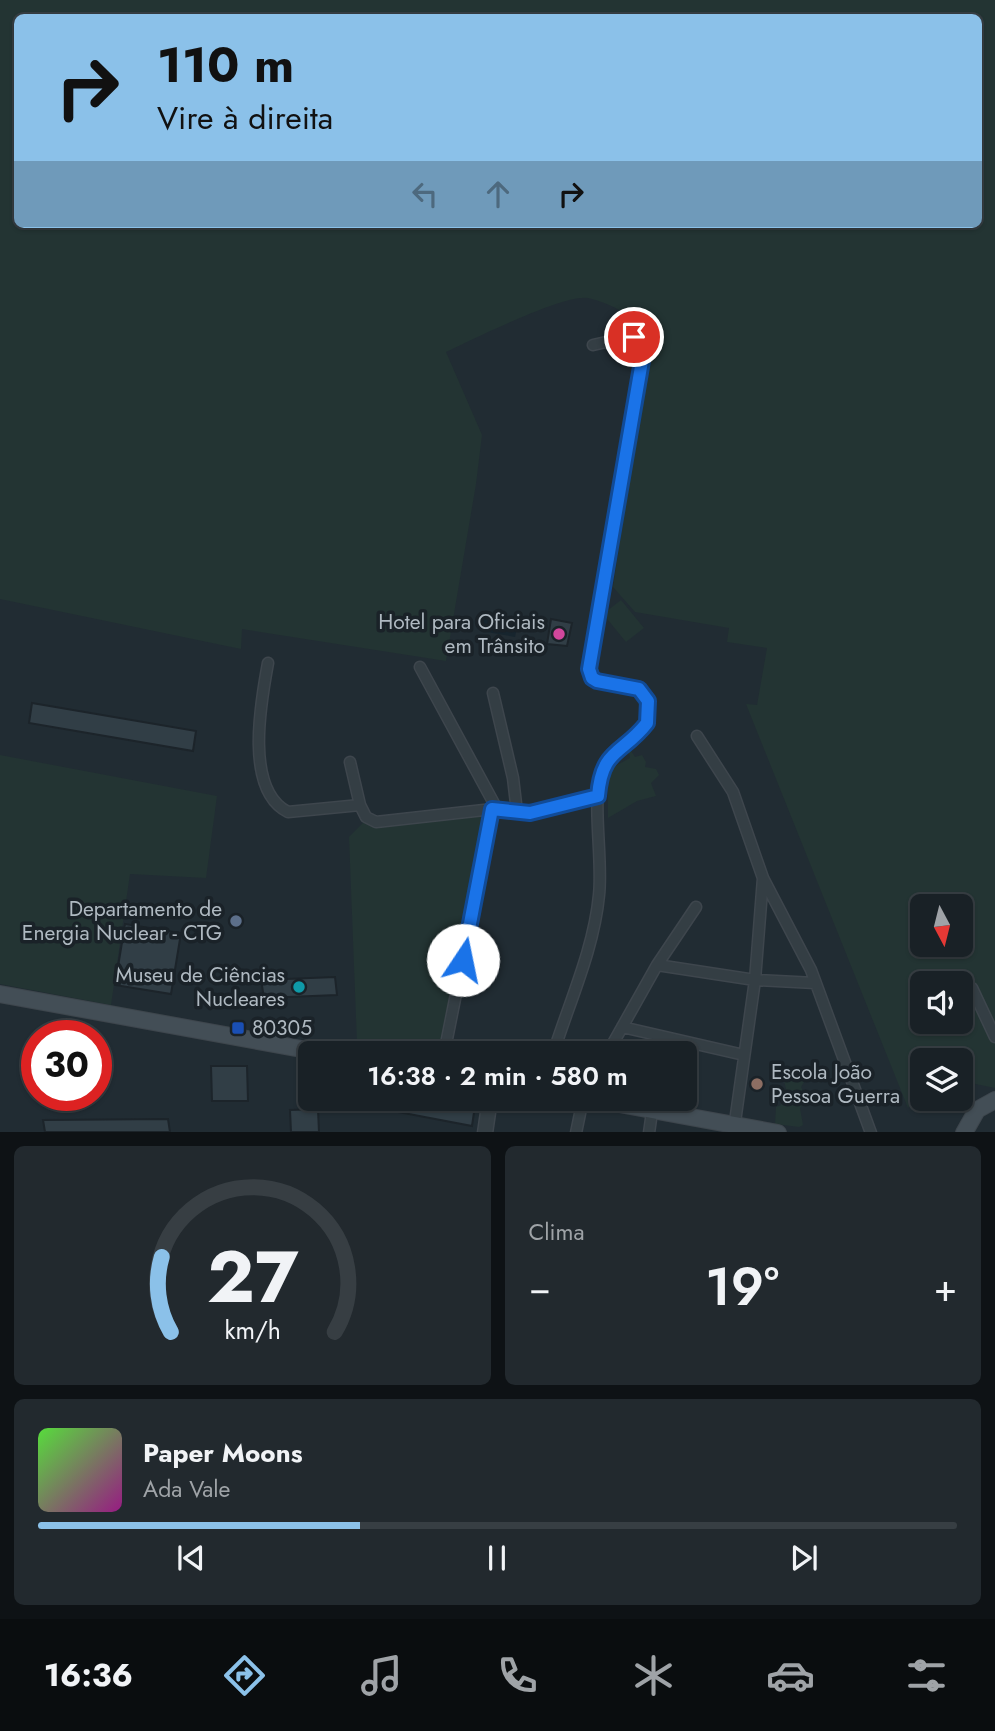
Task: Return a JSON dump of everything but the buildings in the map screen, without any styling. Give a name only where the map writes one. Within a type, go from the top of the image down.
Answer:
[{"type":"main road","points":[[0,994],[298,1049]]},
{"type":"main road","points":[[964,1132],[977,1110],[995,1100]]},
{"type":"main road","points":[[647,1111],[734,1129],[778,1132]]},
{"type":"street","points":[[556,1041],[584,958],[599,899],[598,796],[603,767],[614,752],[643,727],[649,709],[645,695],[639,689],[597,681],[592,678],[589,669],[644,347],[642,339],[634,337],[593,345]]},
{"type":"street","points":[[268,663],[258,723],[258,742],[261,769],[274,800],[281,809],[298,813],[359,805]]},
{"type":"street","points":[[420,667],[495,809],[447,1041]]},
{"type":"street","points":[[493,693],[513,778],[517,811]]},
{"type":"street","points":[[697,736],[733,792],[763,878],[811,970],[871,1132]]},
{"type":"street","points":[[350,762],[359,805],[366,817],[376,822],[495,809],[547,810],[598,796]]},
{"type":"street","points":[[734,1129],[755,980],[763,878]]},
{"type":"street","points":[[614,1041],[657,965],[696,907]]},
{"type":"street","points":[[657,965],[755,980],[815,983]]},
{"type":"street","points":[[973,990],[995,1037]]},
{"type":"street","points":[[622,1027],[744,1055]]},
{"type":"street","points":[[485,1132],[488,1111]]},
{"type":"street","points":[[576,1132],[580,1111]]},
{"type":"street","points":[[649,1132],[652,1112]]},
{"type":"shaded area","points":[[0,0],[995,0],[995,1088],[973,1083],[973,1048],[910,1048],[908,1108],[746,704],[757,705],[767,648],[727,642],[729,628],[635,612],[613,587],[652,329],[597,300],[577,298],[518,319],[446,352],[482,435],[446,661],[242,629],[241,649],[0,599]]},
{"type":"shaded area","points":[[621,600],[644,628],[626,642],[603,614]]},
{"type":"shaded area","points":[[628,746],[635,757],[642,755],[646,762],[645,767],[656,769],[659,775],[651,783],[656,796],[637,801],[608,818],[608,770],[630,758]]},
{"type":"shaded area","points":[[0,755],[217,796],[206,878],[130,874],[111,1005],[0,984]]},
{"type":"shaded area","points":[[478,808],[488,819],[446,1041],[357,1041],[349,837],[367,819]]},
{"type":"shaded area","points":[[773,1065],[809,1068],[819,1076],[806,1079],[801,1087],[804,1093],[798,1095],[804,1103],[800,1108],[803,1125],[799,1127],[775,1124],[776,1107],[781,1105],[781,1098],[788,1097],[784,1081],[773,1082]]},
{"type":"water","points":[[483,614],[519,619],[515,637],[481,631]]},
{"type":"place","name":"Hotel para Oficiais em Trânsito","points":[[559,634]]},
{"type":"place","name":"Departamento de Energia Nuclear - CTG","points":[[236,921]]},
{"type":"place","name":"Museu de Ciências Nucleares","points":[[299,987]]},
{"type":"place","name":"80305","points":[[238,1028]]},
{"type":"place","name":"Escola João Pessoa Guerra","points":[[757,1084]]},
{"type":"route","points":[[463,960],[492,809],[530,813],[598,796],[600,776],[607,760],[647,723],[648,701],[639,689],[597,681],[592,678],[589,669],[643,355],[644,342],[639,337],[634,337]]}]
